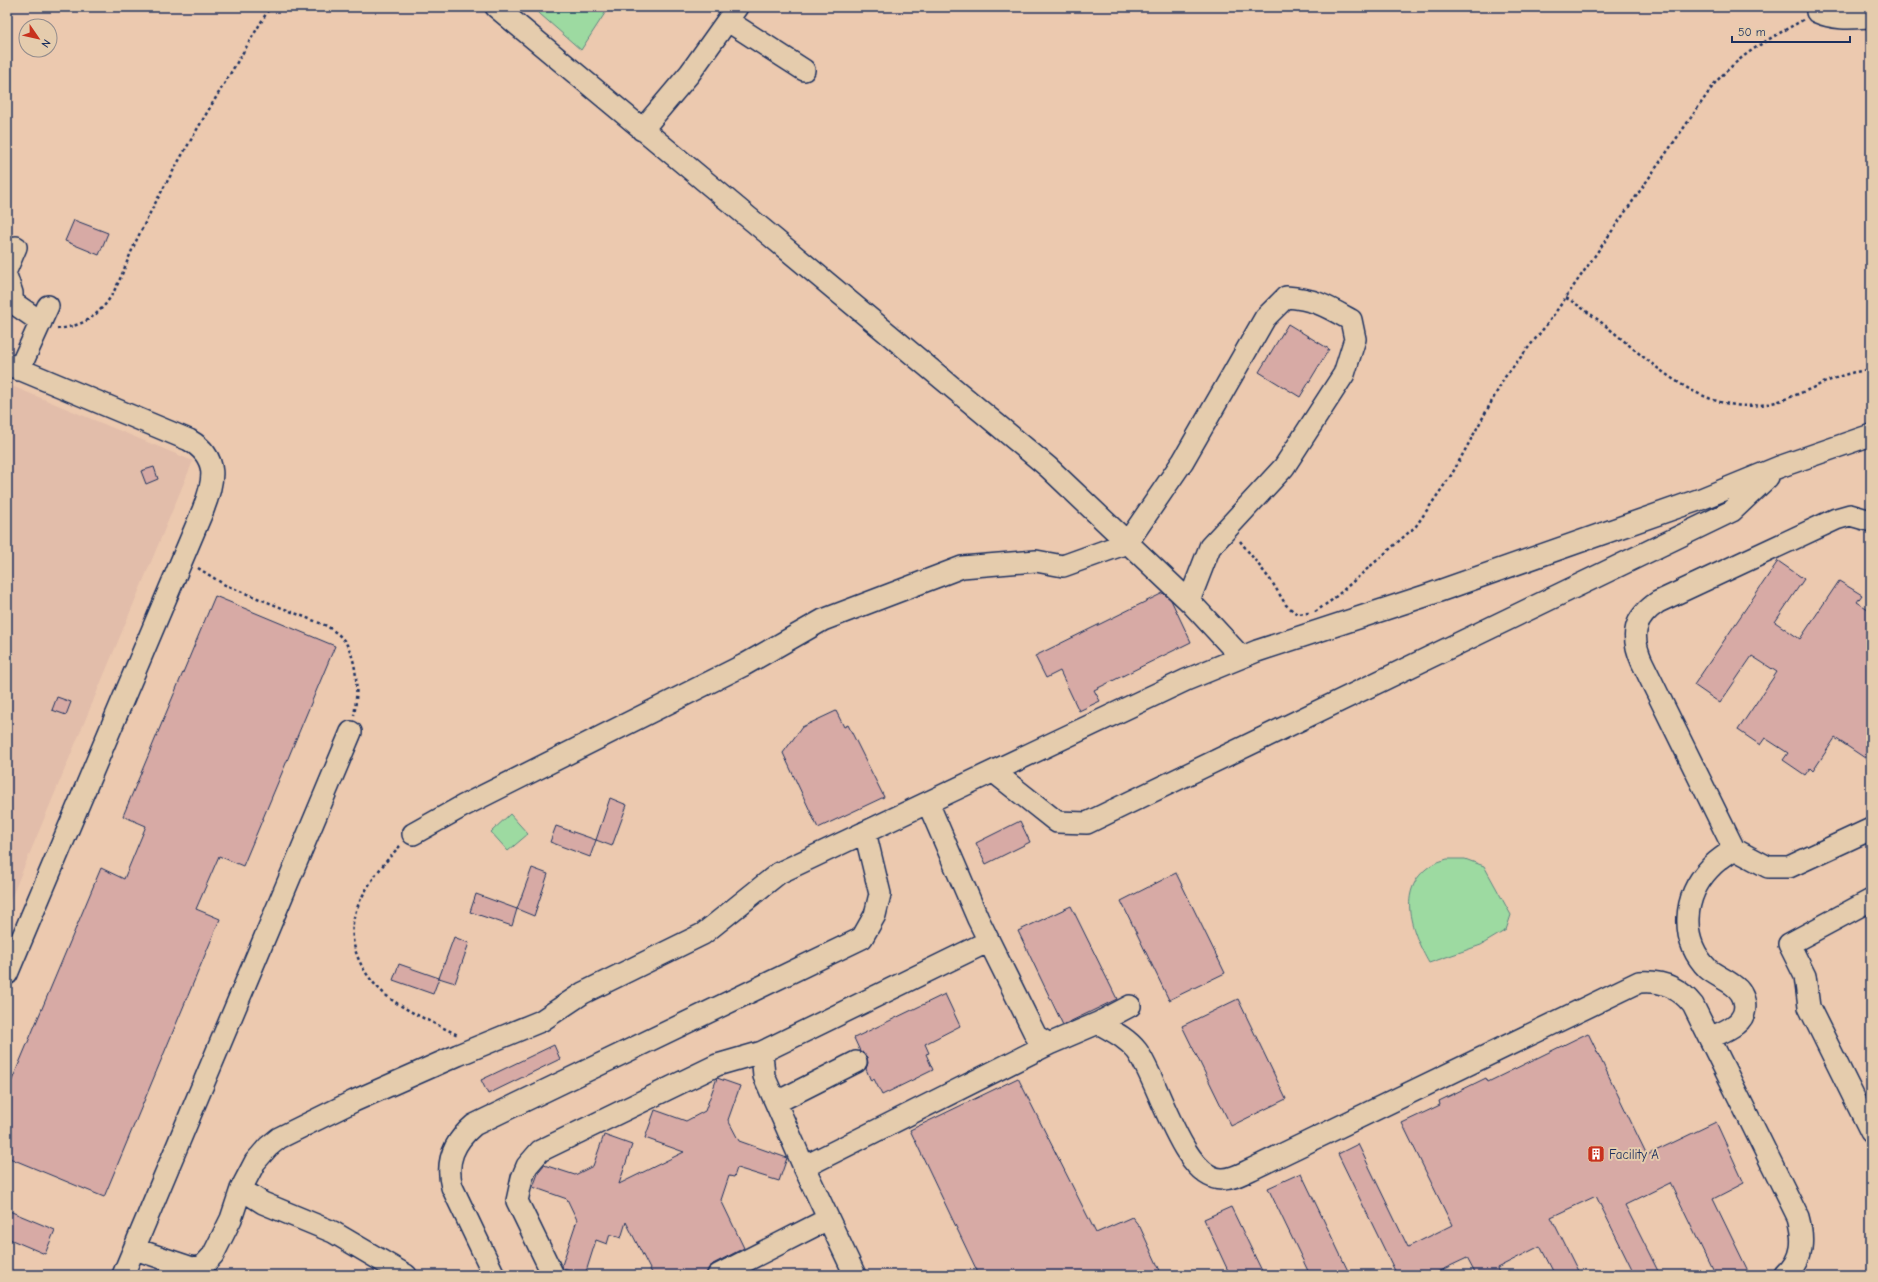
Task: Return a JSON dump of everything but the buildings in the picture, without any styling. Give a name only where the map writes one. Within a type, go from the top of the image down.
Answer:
[{"type":"lane","points":[[496,7],[1048,467],[1189,601],[1241,657]]},
{"type":"lane","points":[[1817,9],[1827,16],[1839,18],[1871,17]]},
{"type":"lane","points":[[642,130],[690,73],[733,14],[804,70]]},
{"type":"lane","points":[[7,268],[16,247]]},
{"type":"lane","points":[[7,278],[12,293],[12,302],[42,320],[13,367],[198,446],[210,461],[213,480],[203,510],[183,558],[7,974]]},
{"type":"lane","points":[[414,834],[463,806],[744,665],[824,620],[962,567],[1036,561],[1063,566],[1127,543],[1183,461],[1265,318],[1286,297],[1305,298],[1325,305],[1350,320],[1355,340],[1344,374],[1284,467],[1210,547],[1189,601]]},
{"type":"lane","points":[[135,1249],[194,1272],[203,1266],[213,1255],[231,1218],[241,1189],[255,1162],[268,1146],[279,1138],[354,1101],[541,1021],[583,993],[703,934],[779,873],[1186,680],[1257,651],[1425,596],[1686,504],[1779,467],[1871,435]]},
{"type":"lane","points":[[994,772],[1057,822],[1087,824],[1732,511],[1779,467]]},
{"type":"lane","points":[[1871,521],[1850,515],[1836,518],[1658,602],[1648,608],[1640,618],[1634,640],[1637,650],[1734,849],[1768,867],[1789,867],[1871,829]]},
{"type":"lane","points":[[124,1275],[351,732]]},
{"type":"lane","points":[[928,803],[960,881],[1036,1036],[1049,1044]]},
{"type":"lane","points":[[494,1275],[452,1187],[450,1179],[449,1166],[452,1152],[461,1137],[474,1125],[862,938],[875,915],[880,894],[865,832]]},
{"type":"lane","points":[[1710,1038],[1737,1024],[1744,1014],[1745,1002],[1741,992],[1709,970],[1698,958],[1690,943],[1687,928],[1688,911],[1693,893],[1700,879],[1710,868],[1734,849]]},
{"type":"lane","points":[[1871,900],[1789,944],[1805,976],[1809,1007],[1871,1132]]},
{"type":"lane","points":[[553,1275],[517,1201],[522,1178],[532,1158],[540,1151],[717,1065],[762,1052],[989,941]]},
{"type":"lane","points":[[1098,1023],[1124,1038],[1138,1053],[1186,1151],[1197,1167],[1207,1175],[1223,1179],[1236,1176],[1639,982],[1663,982],[1676,988],[1685,995],[1693,1005],[1798,1217],[1802,1233],[1802,1247],[1799,1257],[1792,1270],[1786,1275]]},
{"type":"lane","points":[[804,1167],[1049,1044],[1098,1023],[1130,1006]]},
{"type":"lane","points":[[762,1052],[764,1076],[804,1167],[855,1275]]},
{"type":"lane","points":[[776,1102],[856,1062]]},
{"type":"lane","points":[[241,1189],[263,1203],[332,1232],[406,1275]]},
{"type":"lane","points":[[718,1275],[828,1218]]},
{"type":"path","points":[[42,320],[78,325],[100,310],[116,285],[138,237],[159,197],[270,7]]},
{"type":"path","points":[[1229,526],[1272,582],[1286,605],[1297,614],[1314,613],[1332,600],[1416,526],[1452,474],[1505,378],[1566,298],[1715,83],[1748,51],[1817,9]]},
{"type":"path","points":[[1566,298],[1606,326],[1658,368],[1682,385],[1702,396],[1726,403],[1761,405],[1781,400],[1846,374],[1871,369]]},
{"type":"path","points":[[183,558],[225,586],[327,626],[338,633],[347,645],[353,661],[356,680],[356,705],[351,732]]},
{"type":"path","points":[[414,834],[401,844],[379,870],[360,903],[353,922],[352,940],[357,957],[366,974],[377,988],[398,1004],[480,1046]]},
{"type":"shaded area","points":[[7,384],[193,461],[7,908]]},
{"type":"green space","points":[[532,7],[609,7],[581,50]]},
{"type":"green space","points":[[510,814],[528,834],[508,851],[491,832]]},
{"type":"green space","points":[[1447,859],[1465,859],[1484,866],[1511,915],[1506,930],[1481,945],[1429,963],[1417,939],[1410,912],[1410,899],[1413,887],[1419,876],[1432,865]]},
{"type":"place","name":"Facility A","points":[[1596,1154]]}]
